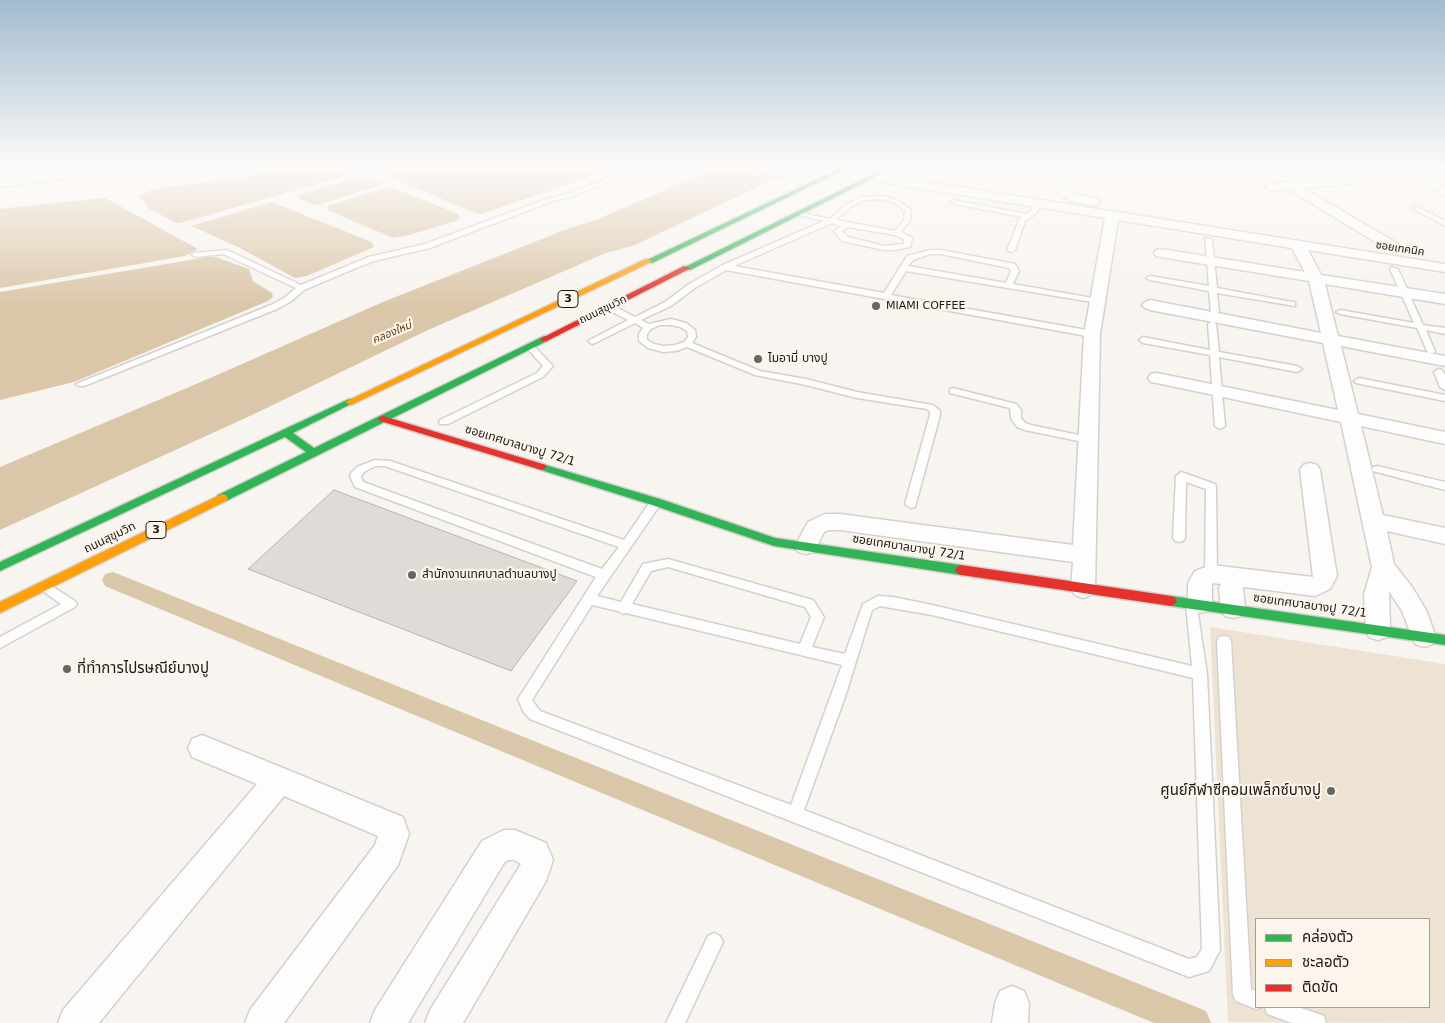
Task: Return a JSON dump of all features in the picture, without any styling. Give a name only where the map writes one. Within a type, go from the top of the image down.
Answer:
[{"type":"main road","name":"ถนนสุขุมวิท","points":[[0,567],[747,214]]},
{"type":"main road","name":"ถนนสุขุมวิท","points":[[0,608],[797,214]]},
{"type":"main road","name":"ซอยเทศบาลบางปู 72/1","points":[[383,419],[656,502],[774,542],[1083,589],[1435,638]]},
{"type":"main road","points":[[287,432],[313,454]]},
{"type":"street","points":[[1098,214],[1445,268]]},
{"type":"street","name":"ซอยเทคนิค","points":[[1169,214],[1445,256]]},
{"type":"street","points":[[1338,214],[1396,249]]},
{"type":"street","points":[[1083,589],[1092,334],[1112,216]]},
{"type":"street","points":[[1297,244],[1316,278],[1348,418],[1374,520],[1383,567],[1376,595],[1378,630]]},
{"type":"street","points":[[1162,253],[1445,298]]},
{"type":"street","points":[[1150,305],[1438,361]]},
{"type":"street","points":[[1157,378],[1445,438]]},
{"type":"street","points":[[1196,604],[1200,582],[1204,577],[1211,574],[1315,587],[1322,583],[1325,576],[1310,470]]},
{"type":"street","points":[[1374,520],[1445,536]]},
{"type":"street","points":[[806,546],[816,527],[825,522],[840,522],[1084,554]]},
{"type":"street","points":[[1383,567],[1404,593],[1435,638]]},
{"type":"street","points":[[1233,609],[1231,588],[1234,582],[1242,577]]},
{"type":"street","points":[[202,748],[392,827],[394,834],[386,854],[263,1023]]},
{"type":"street","points":[[76,1023],[279,780]]},
{"type":"street","points":[[388,1023],[493,852],[504,846],[514,845],[535,854],[538,860],[536,870],[443,1023]]},
{"type":"lane","points":[[80,384],[274,307],[301,288],[365,262],[427,246],[512,214]]},
{"type":"lane","points":[[801,214],[846,226],[897,233],[908,238],[907,245],[884,248],[845,239],[838,232],[840,228],[846,226]]},
{"type":"lane","points":[[592,341],[677,299],[692,286],[725,268],[831,221],[839,214]]},
{"type":"lane","points":[[897,233],[907,220],[908,214]]},
{"type":"lane","points":[[1015,214],[1027,216]]},
{"type":"lane","points":[[1011,250],[1022,220],[1033,214]]},
{"type":"lane","points":[[1426,214],[1445,224]]},
{"type":"lane","points":[[1208,240],[1215,312]]},
{"type":"lane","points":[[196,255],[224,252],[301,288]]},
{"type":"lane","points":[[886,296],[910,258],[930,252],[941,252],[1012,266],[1014,270],[1008,286]]},
{"type":"lane","points":[[725,268],[1092,334]]},
{"type":"lane","points":[[904,268],[1098,301]]},
{"type":"lane","points":[[1394,268],[1419,326],[1438,361],[1445,387]]},
{"type":"lane","points":[[1150,278],[1292,304]]},
{"type":"lane","points":[[609,307],[648,327]]},
{"type":"lane","points":[[1340,312],[1445,331]]},
{"type":"lane","points":[[672,322],[683,325],[691,330],[692,337],[687,344],[676,348],[663,349],[651,346],[643,341],[642,334],[648,327],[659,323],[672,322]]},
{"type":"lane","points":[[1212,324],[1220,426]]},
{"type":"lane","points":[[1143,340],[1297,370]]},
{"type":"lane","points":[[687,344],[758,373],[806,382],[857,396],[930,407],[935,411],[935,415],[911,504]]},
{"type":"lane","points":[[444,422],[540,375],[548,366],[529,346]]},
{"type":"lane","points":[[1359,381],[1445,398]]},
{"type":"lane","points":[[953,391],[1013,406],[1016,410],[1016,418],[1021,425],[1029,428],[1088,440]]},
{"type":"lane","points":[[604,574],[370,489],[359,484],[355,476],[361,469],[375,463],[386,464],[627,545]]},
{"type":"lane","points":[[1377,470],[1445,486]]},
{"type":"lane","points":[[1179,538],[1181,476],[1211,487],[1211,574]]},
{"type":"lane","points":[[656,502],[627,545],[604,574],[525,699],[528,707],[535,715],[1189,968],[1203,965],[1211,950],[1196,604]]},
{"type":"lane","points":[[624,609],[646,567],[658,563],[668,563],[809,603],[818,617],[804,650]]},
{"type":"lane","points":[[0,644],[71,604],[44,586]]},
{"type":"lane","points":[[589,599],[624,609],[850,661]]},
{"type":"lane","points":[[795,814],[850,661],[867,607],[878,601],[932,610],[1200,674]]},
{"type":"lane","points":[[1224,641],[1242,995],[1255,1000]]},
{"type":"lane","points":[[675,1023],[714,942]]},
{"type":"lane","points":[[1277,1008],[1317,1023]]},
{"type":"shaded area","name":"ศูนย์กีฬาซีคอมเพล็กซ์บางปู","points":[[1210,627],[1445,664],[1445,1023],[1228,1022]]},
{"type":"water","points":[[0,214],[134,214],[198,249],[185,256],[0,288]]},
{"type":"water","points":[[159,214],[213,214],[180,223],[176,223]]},
{"type":"water","points":[[232,214],[301,214],[372,242],[374,247],[307,276],[295,278],[238,247],[191,226]]},
{"type":"water","points":[[336,214],[457,214],[460,217],[456,221],[393,238]]},
{"type":"water","name":"คลองใหม่","points":[[610,214],[701,214],[635,245],[606,253],[428,330],[252,415],[0,530],[0,467],[383,302],[567,229]]},
{"type":"water","points":[[216,257],[249,269],[253,281],[272,293],[273,297],[268,301],[74,382],[0,400],[0,292]]},
{"type":"building","name":"สำนักงานเทศบาลตำบลบางปู","points":[[334,490],[577,581],[511,671],[248,569]]},
{"type":"waterway","points":[[113,580],[1194,1023]]},
{"type":"traffic: fast","points":[[649,261],[748,214]]},
{"type":"traffic: fast","points":[[687,268],[797,214]]},
{"type":"traffic: fast","points":[[222,498],[544,339]]},
{"type":"traffic: fast","points":[[0,567],[350,402]]},
{"type":"traffic: fast","points":[[287,433],[313,453]]},
{"type":"traffic: fast","points":[[542,467],[656,502],[774,542],[961,570]]},
{"type":"traffic: fast","points":[[1171,601],[1445,640]]},
{"type":"traffic: slow","points":[[350,402],[649,261]]},
{"type":"traffic: slow","points":[[0,608],[222,498]]},
{"type":"traffic: jam","points":[[544,339],[687,268]]},
{"type":"traffic: jam","points":[[383,419],[542,467]]},
{"type":"traffic: jam","points":[[961,570],[1171,601]]},
{"type":"place","name":"MIAMI COFFEE","points":[[876,306]]},
{"type":"place","name":"ไมอามี่ บางปู","points":[[758,359]]},
{"type":"place","name":"สำนักงานเทศบาลตำบลบางปู","points":[[412,575]]},
{"type":"place","name":"ที่ทำการไปรษณีย์บางปู","points":[[67,669]]},
{"type":"place","name":"ศูนย์กีฬาซีคอมเพล็กซ์บางปู","points":[[1331,791]]}]
